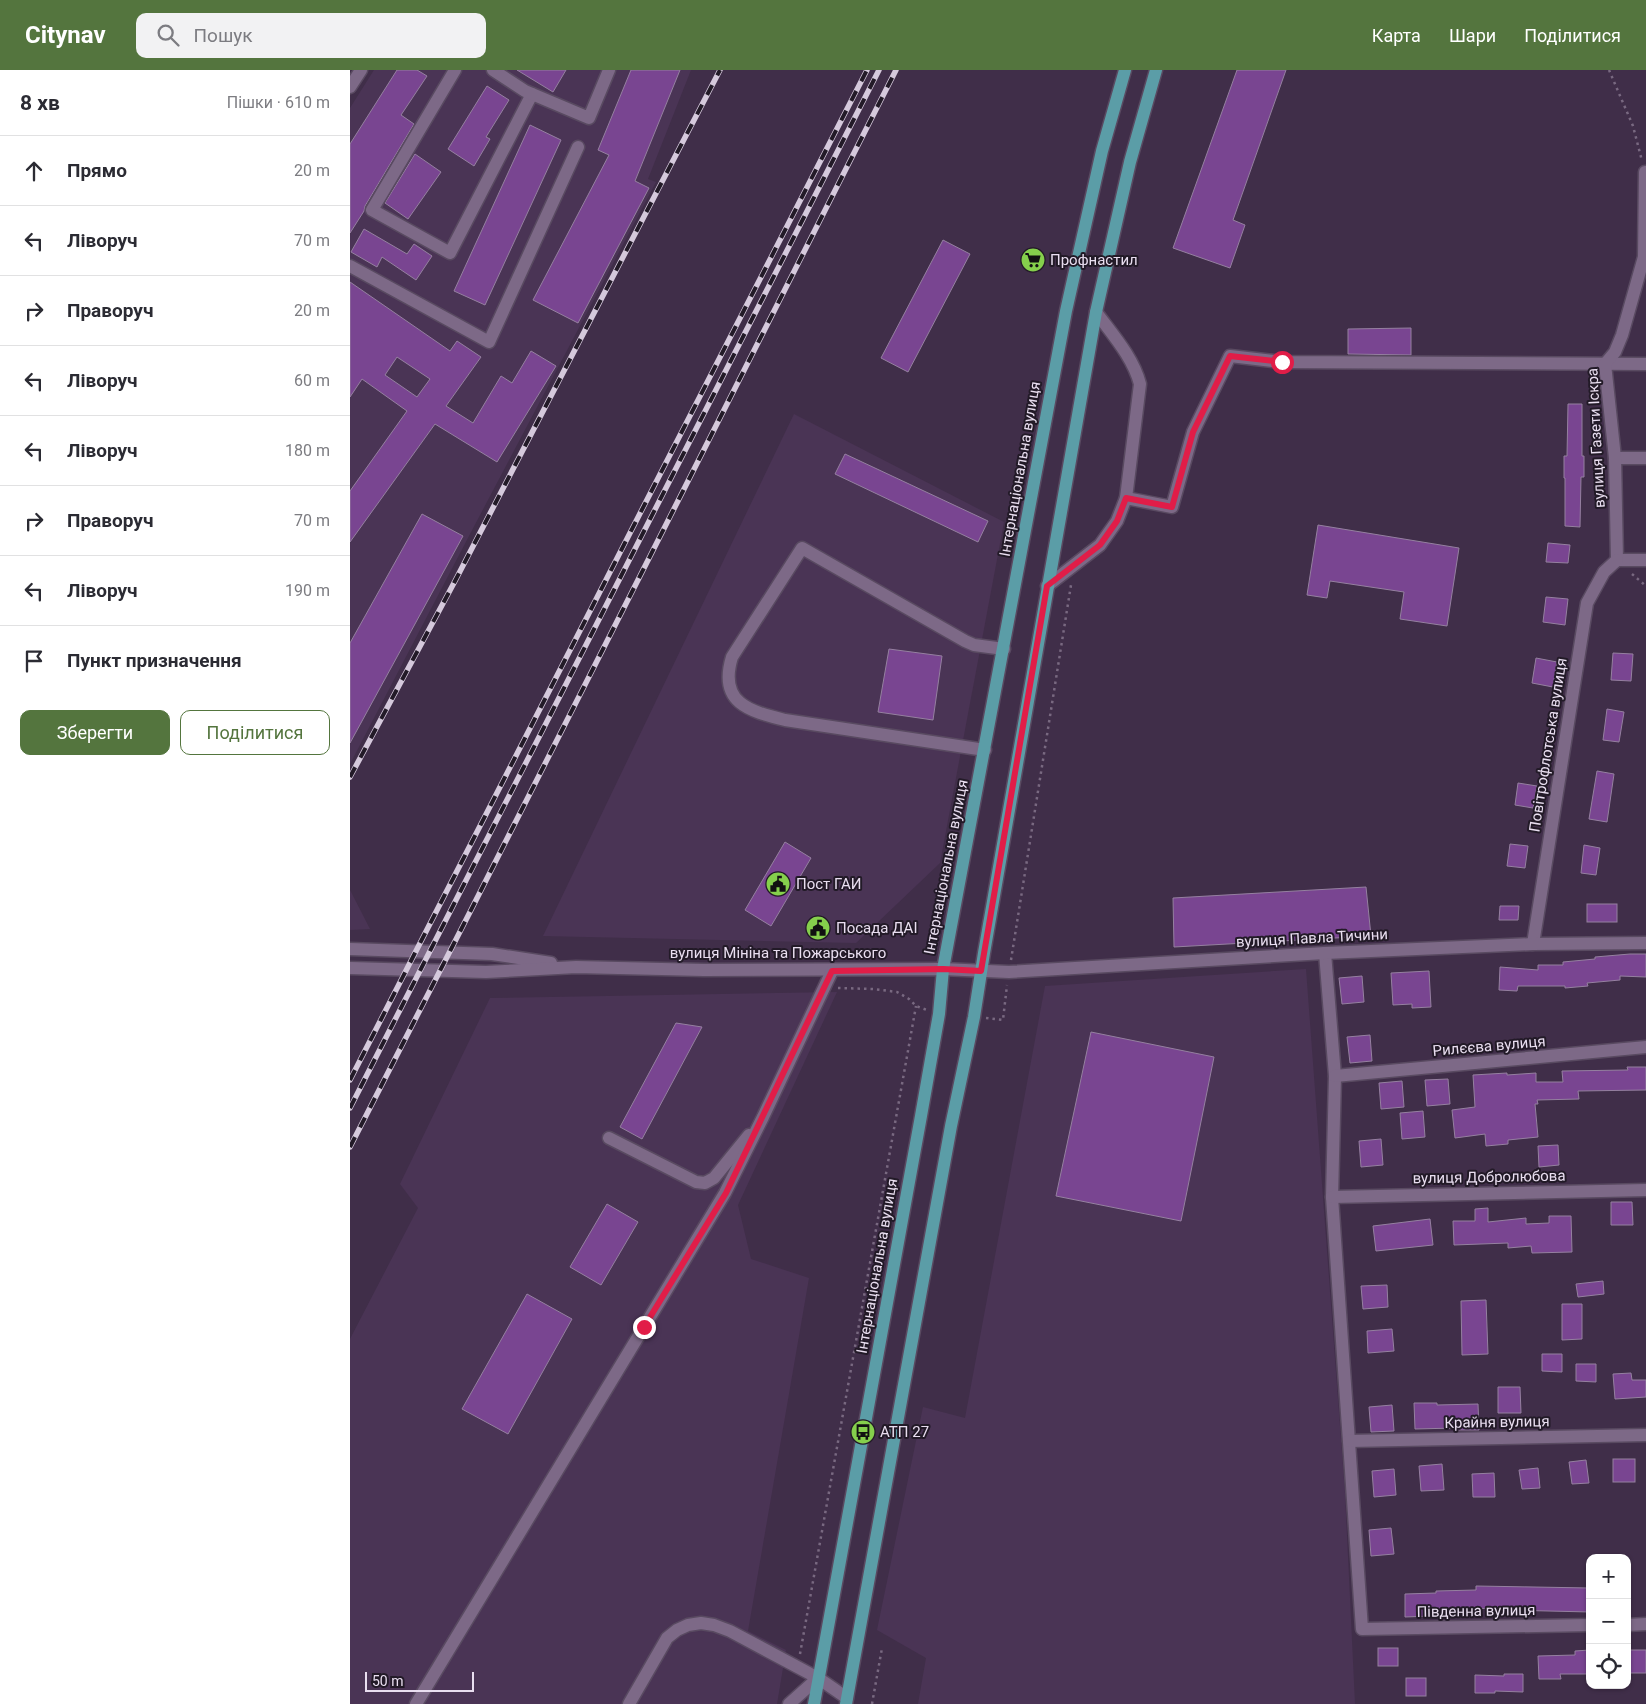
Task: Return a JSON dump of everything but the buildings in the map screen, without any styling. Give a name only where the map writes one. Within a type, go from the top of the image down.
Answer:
[{"type":"main road","name":"Інтернаціональна вулиця","points":[[814,1704],[939,1014],[943,969],[1066,311],[1102,151],[1125,70]]},
{"type":"main road","points":[[847,1701],[951,1126],[974,1017],[1047,586],[1096,312],[1130,162],[1156,70]]},
{"type":"street","points":[[350,86],[361,70]]},
{"type":"street","points":[[455,70],[372,210],[450,253],[532,94]]},
{"type":"street","points":[[493,70],[532,94],[588,118],[609,70]]},
{"type":"street","points":[[350,266],[489,342],[578,147]]},
{"type":"street","name":"вулиця Газети Іскра","points":[[1618,560],[1615,458],[1605,364],[1614,352],[1622,335],[1645,257],[1645,172]]},
{"type":"street","points":[[1047,586],[1100,545],[1117,521],[1126,498],[1140,384],[1137,373],[1128,357],[1096,312]]},
{"type":"street","points":[[1126,498],[1172,507],[1193,432],[1230,356],[1282,362],[1646,364]]},
{"type":"street","points":[[1615,458],[1646,458]]},
{"type":"street","points":[[985,750],[785,720],[752,711],[741,704],[730,689],[729,668],[732,658],[802,548],[965,641],[1004,649]]},
{"type":"street","points":[[1618,560],[1646,560]]},
{"type":"street","name":"Повітрофлотська вулиця","points":[[1533,944],[1588,603],[1604,572],[1618,560]]},
{"type":"street","name":"вулиця Павла Тичини","points":[[981,971],[1009,972],[1325,953],[1533,944],[1646,943]]},
{"type":"street","name":"вулиця Мініна та Пожарського","points":[[350,949],[378,948],[492,954],[576,967]]},
{"type":"street","points":[[1325,953],[1335,1076],[1332,1196],[1349,1441]]},
{"type":"street","name":"вулиця Мініна та Пожарського","points":[[350,968],[486,972],[576,967],[704,970],[832,971],[943,969],[981,971]]},
{"type":"street","points":[[416,1704],[726,1193],[832,971]]},
{"type":"street","name":"Рилєєва вулиця","points":[[1335,1076],[1646,1047]]},
{"type":"street","points":[[609,1138],[696,1182],[705,1183],[714,1178],[763,1117]]},
{"type":"street","name":"вулиця Добролюбова","points":[[1332,1196],[1646,1190]]},
{"type":"street","name":"Крайня вулиця","points":[[1349,1441],[1646,1435]]},
{"type":"street","name":"Південна вулиця","points":[[1349,1441],[1362,1629],[1586,1625]]},
{"type":"street","points":[[629,1704],[666,1638],[688,1625],[701,1623],[714,1625],[798,1667],[818,1678],[847,1701]]},
{"type":"street","points":[[1631,1624],[1646,1624]]},
{"type":"street","points":[[789,1704],[818,1678]]},
{"type":"path","points":[[1609,70],[1633,126],[1645,172]]},
{"type":"path","points":[[974,1017],[1003,1020],[1009,972],[1075,564]]},
{"type":"path","points":[[824,988],[872,989],[897,992],[916,1006],[939,1014]]},
{"type":"path","points":[[798,1667],[916,1006]]},
{"type":"path","points":[[872,1704],[882,1648]]},
{"type":"shaded area","points":[[374,70],[691,70],[648,179],[656,182],[350,764],[350,108]]},
{"type":"shaded area","points":[[794,414],[1004,522],[940,863],[856,943],[543,936]]},
{"type":"shaded area","points":[[350,890],[370,929],[350,930]]},
{"type":"shaded area","points":[[1306,969],[1345,1493],[1355,1704],[918,1704],[926,1658],[877,1630],[923,1407],[965,1418],[1045,986]]},
{"type":"shaded area","points":[[837,992],[738,1205],[751,1259],[809,1278],[748,1631],[786,1650],[777,1704],[350,1704],[350,1339],[418,1208],[400,1184],[490,998]]},
{"type":"railway","points":[[350,777],[455,581],[720,70]]},
{"type":"railway","points":[[350,1080],[867,70]]},
{"type":"railway","points":[[350,1108],[879,70]]},
{"type":"railway","points":[[350,1147],[896,70]]},
{"type":"place","name":"Профнастил","points":[[1033,260]]},
{"type":"place","name":"Пост ГАИ","points":[[778,884]]},
{"type":"place","name":"Посада ДАІ","points":[[818,928]]},
{"type":"place","name":"АТП 27","points":[[863,1432]]},
{"type":"route","points":[[644,1327],[726,1193],[832,971],[943,969],[981,971],[1047,586],[1100,545],[1117,521],[1126,498],[1172,507],[1193,432],[1230,356],[1282,362]]}]
